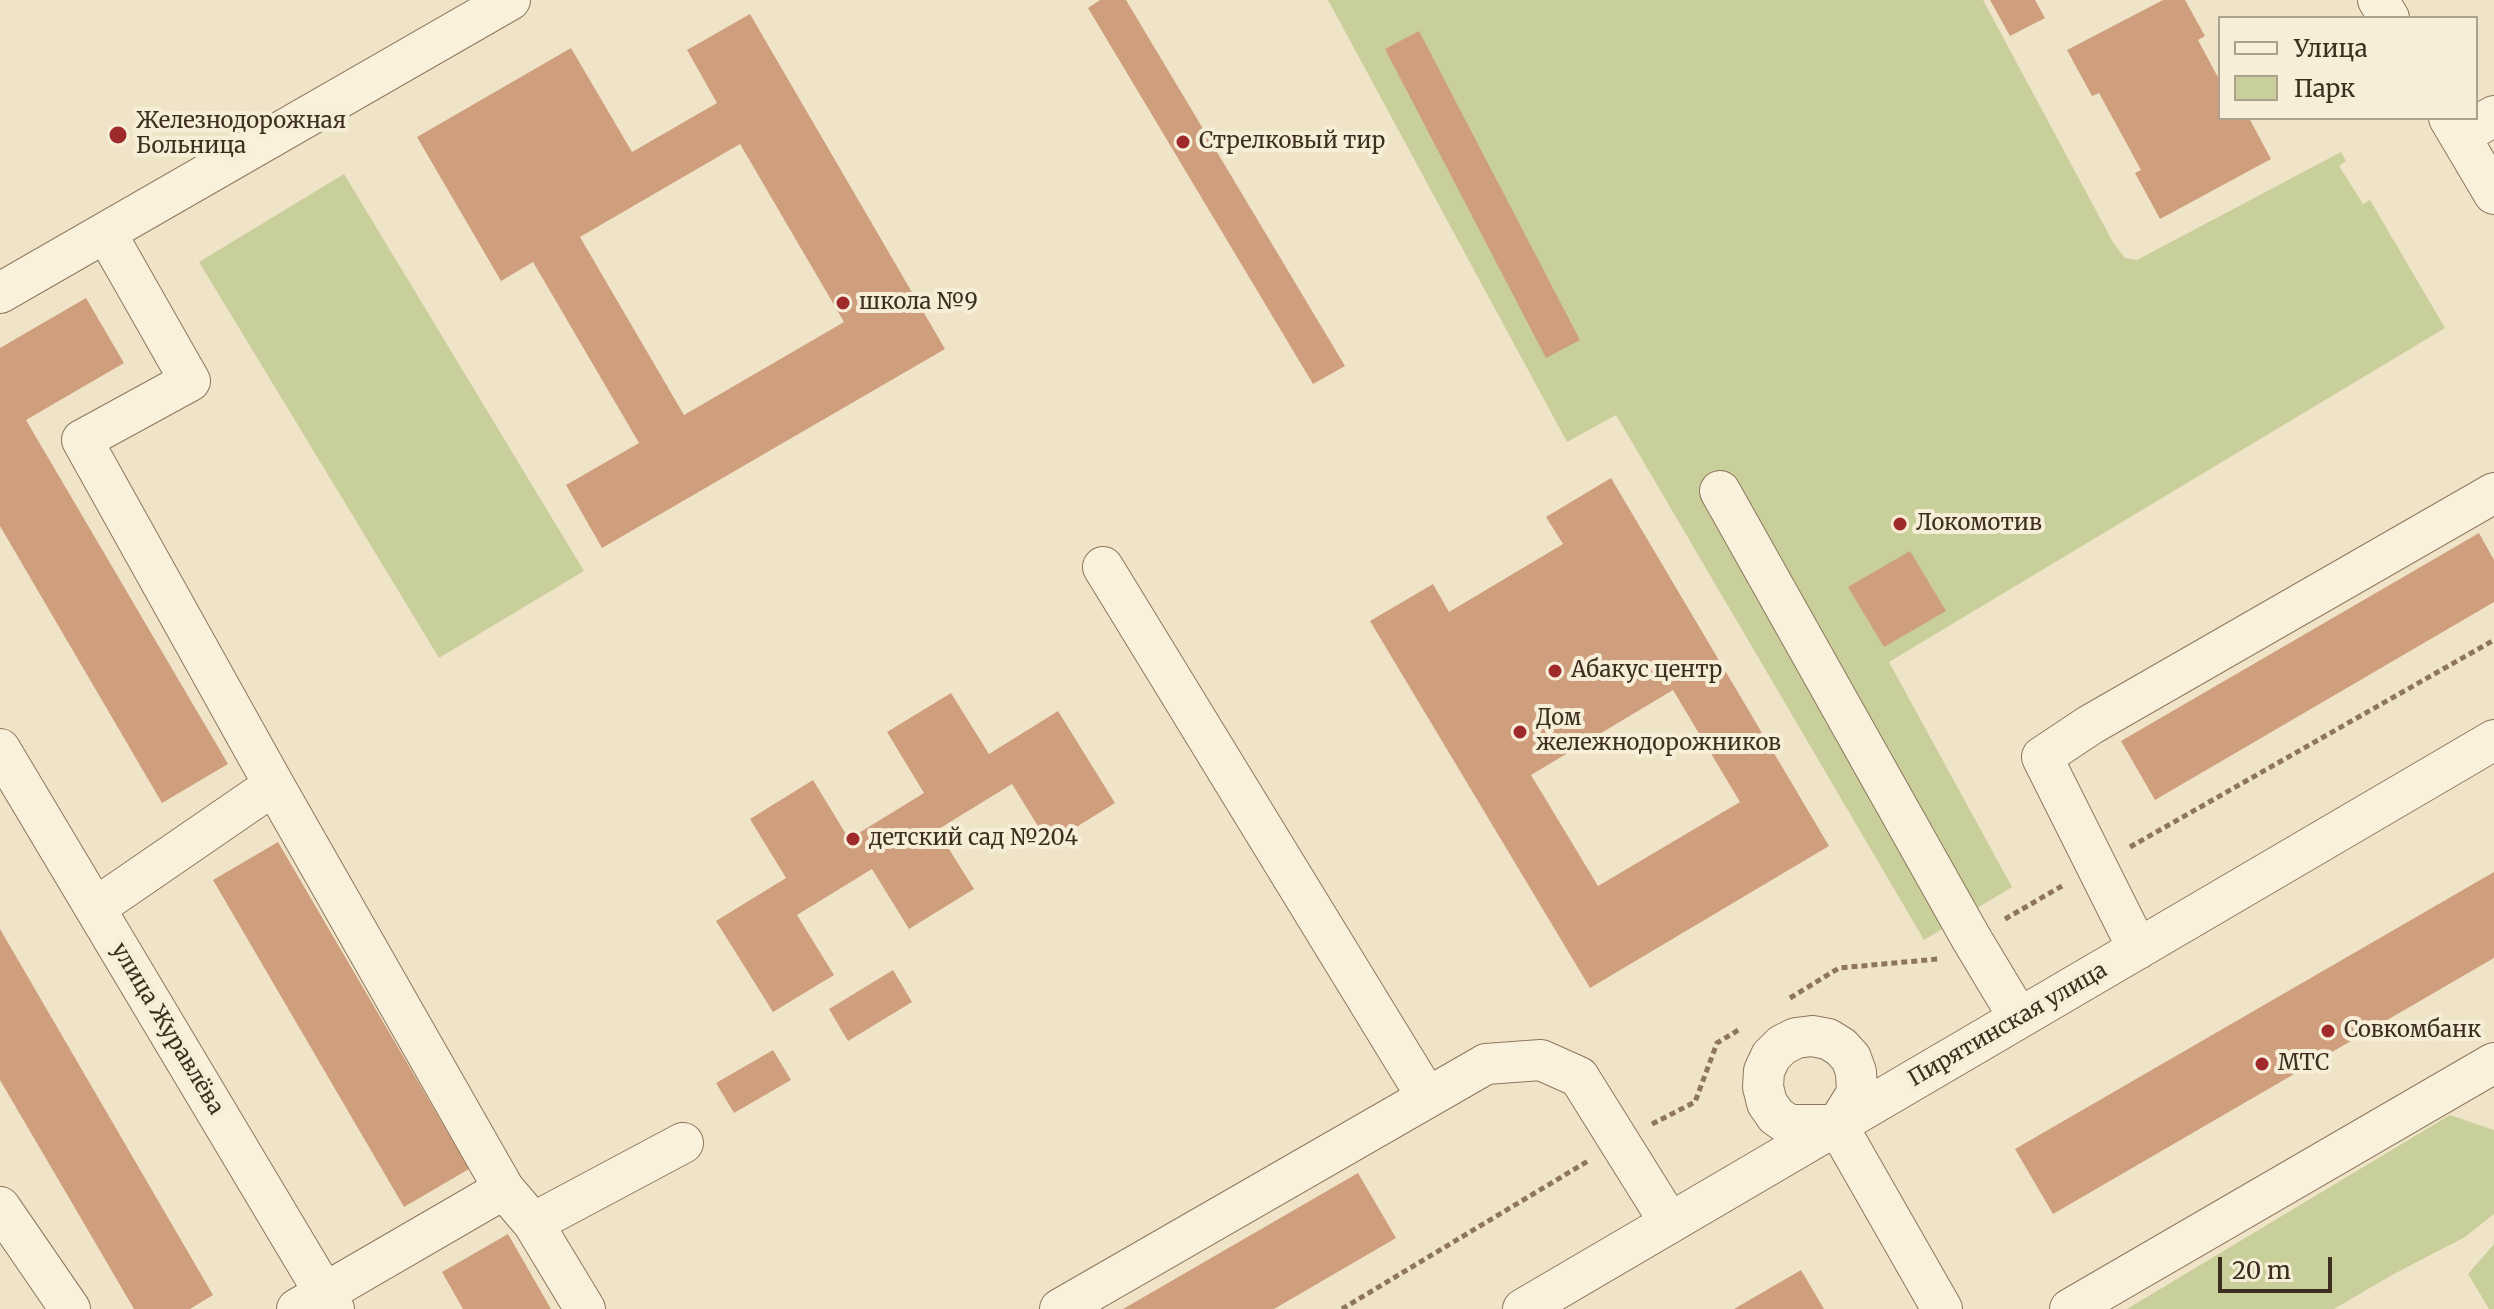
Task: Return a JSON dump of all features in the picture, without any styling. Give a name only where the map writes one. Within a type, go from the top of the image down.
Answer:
[{"type":"street","points":[[0,293],[510,0]]},
{"type":"street","points":[[2494,116],[2454,127],[2494,194]]},
{"type":"street","points":[[106,233],[190,381],[82,440],[504,1189],[533,1223],[585,1309]]},
{"type":"street","points":[[1720,491],[2019,1018]]},
{"type":"street","points":[[2138,949],[2042,757],[2090,725],[2494,493]]},
{"type":"street","points":[[1103,567],[1427,1097]]},
{"type":"street","name":"Пирятинская улица","points":[[1523,1309],[2494,740]]},
{"type":"street","name":"улица Журавлёва","points":[[0,749],[95,908],[318,1304]]},
{"type":"street","points":[[95,908],[274,785]]},
{"type":"street","points":[[1060,1309],[1486,1064],[1541,1060],[1579,1077],[1670,1223]]},
{"type":"street","points":[[2070,1309],[2494,1063]]},
{"type":"street","points":[[1837,1125],[1942,1309]]},
{"type":"street","points":[[533,1223],[683,1143]]},
{"type":"street","points":[[318,1304],[504,1189]]},
{"type":"street","points":[[0,1207],[70,1309]]},
{"type":"path","points":[[1785,1001],[1839,968],[1936,960],[2494,640]]},
{"type":"path","points":[[1342,1309],[1620,1142],[1695,1102],[1717,1043],[1744,1027]]},
{"type":"green space","name":"Локомотив","points":[[1328,0],[1983,0],[2114,244],[2125,258],[2137,260],[2341,152],[2346,161],[2339,166],[2363,204],[2370,200],[2445,328],[1889,662],[2012,887],[1924,940],[1616,415],[1567,442]]},
{"type":"green space","points":[[344,174],[584,571],[439,658],[199,262]]},
{"type":"green space","points":[[2450,1115],[2494,1130],[2494,1214],[2465,1237],[2334,1309],[2127,1309]]},
{"type":"green space","points":[[2494,1244],[2494,1309],[2489,1309],[2468,1274]]},
{"type":"building","points":[[1100,0],[1126,0],[1345,366],[1313,384],[1088,8]]},
{"type":"building","points":[[1990,0],[2035,0],[2045,18],[2010,36]]},
{"type":"building","points":[[2163,0],[2185,0],[2205,36],[2198,40],[2218,77],[2218,120],[2250,120],[2271,159],[2160,219],[2135,173],[2141,170],[2099,93],[2092,96],[2067,50]]},
{"type":"building","points":[[750,14],[945,349],[602,548],[566,485],[639,443],[533,262],[501,281],[417,137],[571,48],[632,152],[717,103],[687,50]],"holes":[[[740,144],[844,322],[684,415],[580,237]]]},
{"type":"building","points":[[1419,31],[1580,340],[1546,358],[1385,49]]},
{"type":"building","points":[[86,298],[124,363],[26,420],[228,764],[162,803],[0,526],[0,348]]},
{"type":"building","name":"Дом жележнодорожников","points":[[1611,478],[1829,846],[1590,988],[1370,621],[1433,584],[1449,612],[1563,544],[1546,517]],"holes":[[[1673,690],[1740,802],[1598,886],[1531,775]]]},
{"type":"building","points":[[2479,533],[2494,560],[2494,602],[2155,800],[2121,741]]},
{"type":"building","points":[[1910,551],[1946,611],[1884,647],[1848,587]]},
{"type":"building","points":[[951,693],[989,754],[1058,711],[1115,803],[1049,844],[1012,784],[937,830],[974,889],[909,929],[872,869],[797,915],[834,975],[773,1012],[716,921],[786,878],[750,819],[813,780],[849,839],[924,793],[887,732]]},
{"type":"building","points":[[278,842],[469,1169],[404,1207],[213,880]]},
{"type":"building","points":[[2494,872],[2494,958],[2053,1214],[2015,1149]]},
{"type":"building","points":[[0,929],[213,1295],[190,1309],[134,1309],[0,1080]]},
{"type":"building","points":[[893,970],[912,1002],[848,1041],[829,1009]]},
{"type":"building","points":[[773,1050],[791,1080],[734,1113],[716,1083]]},
{"type":"building","points":[[1358,1173],[1396,1238],[1274,1309],[1123,1309]]},
{"type":"building","points":[[508,1234],[551,1309],[463,1309],[442,1272]]},
{"type":"building","points":[[1801,1270],[1824,1309],[1734,1309]]},
{"type":"place","name":"Железнодорожная Больница","points":[[118,135]]},
{"type":"place","name":"Стрелковый тир","points":[[1183,142]]},
{"type":"place","name":"школа №9","points":[[843,303]]},
{"type":"place","name":"Локомотив","points":[[1900,524]]},
{"type":"place","name":"Абакус центр","points":[[1555,671]]},
{"type":"place","name":"Дом жележнодорожников","points":[[1520,732]]},
{"type":"place","name":"детский сад №204","points":[[853,839]]},
{"type":"place","name":"Совкомбанк","points":[[2328,1031]]},
{"type":"place","name":"МТС","points":[[2262,1064]]}]
